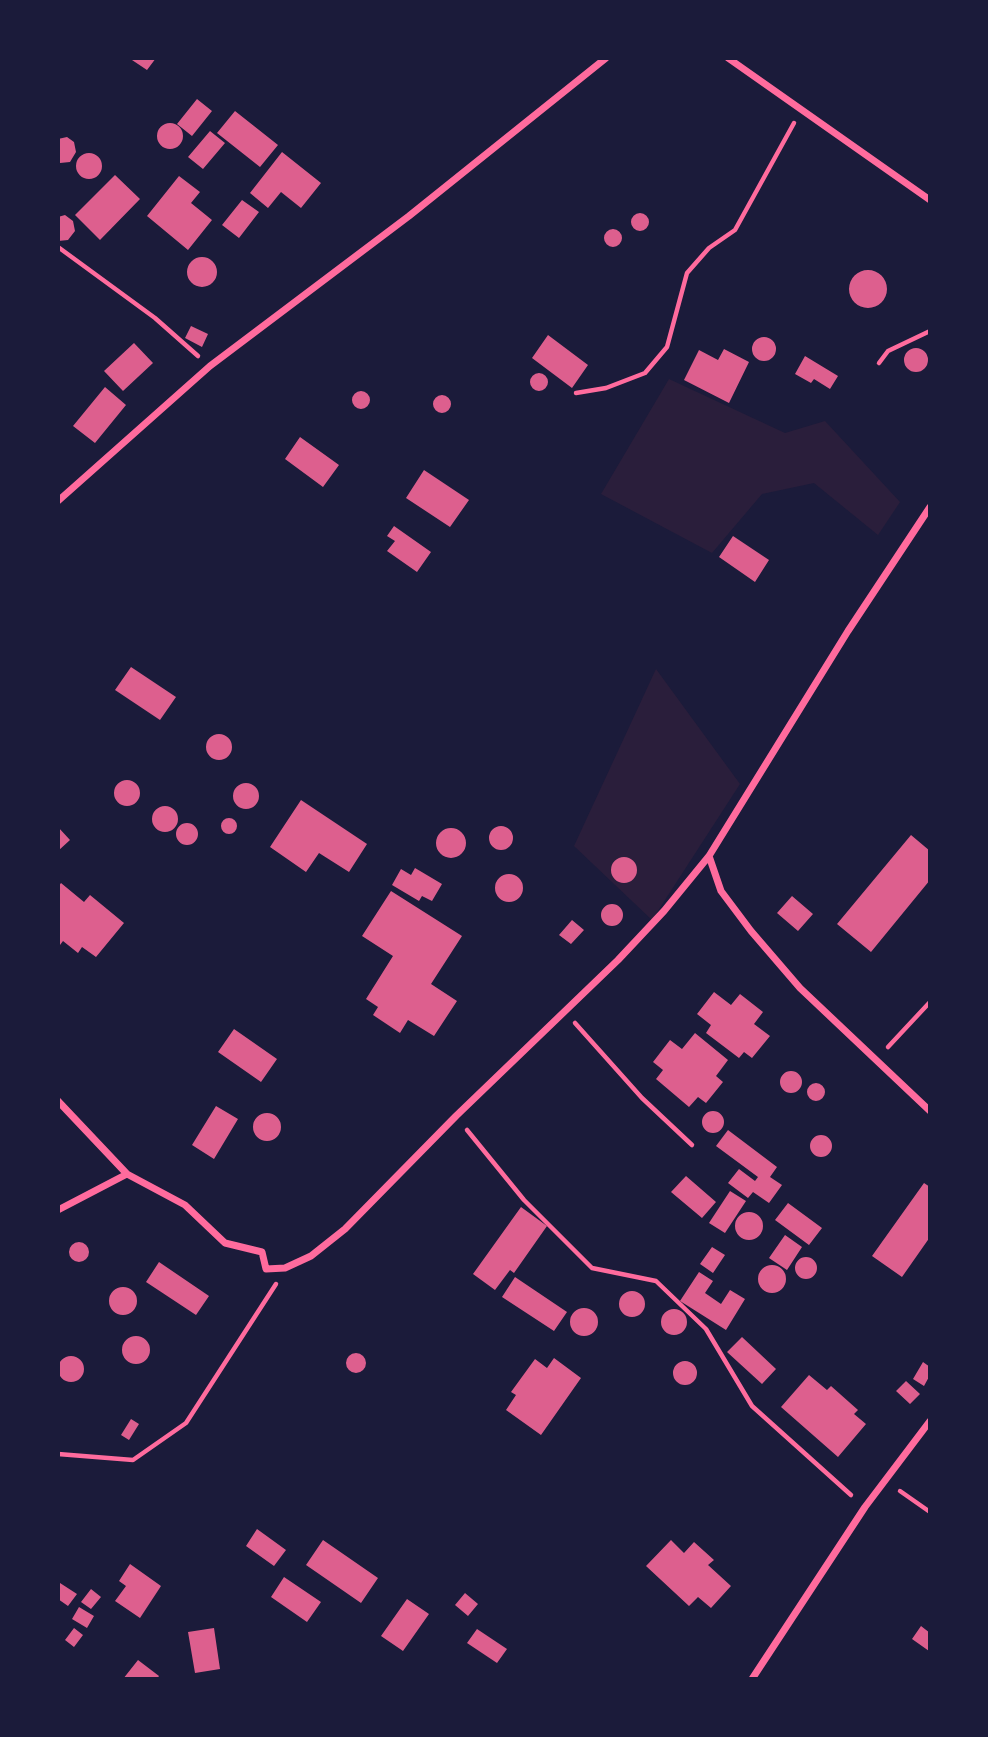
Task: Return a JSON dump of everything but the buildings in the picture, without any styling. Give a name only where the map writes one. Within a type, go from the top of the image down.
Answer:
[{"type":"street","points":[[58,501],[209,366],[410,216],[606,58]]},
{"type":"street","points":[[728,58],[930,200]]},
{"type":"street","points":[[58,1101],[127,1174],[185,1205],[225,1243],[262,1252],[266,1269],[285,1268],[311,1256],[345,1229],[664,911],[709,856],[848,631],[930,507]]},
{"type":"street","points":[[709,856],[721,891],[800,988],[930,1111]]},
{"type":"street","points":[[58,1210],[127,1174]]},
{"type":"street","points":[[752,1679],[865,1507],[930,1421]]},
{"type":"path","points":[[576,393],[606,388],[645,373],[667,347],[687,273],[709,248],[735,230],[800,110]]},
{"type":"path","points":[[58,247],[156,318],[209,366]]},
{"type":"path","points":[[879,363],[888,351],[930,331]]},
{"type":"path","points":[[875,1060],[930,1002]]},
{"type":"path","points":[[566,1011],[642,1098],[692,1145]]},
{"type":"path","points":[[456,1116],[524,1200],[593,1268],[656,1281],[706,1329],[752,1406],[865,1507]]},
{"type":"path","points":[[58,1454],[134,1460],[186,1423],[266,1302],[285,1268]]},
{"type":"path","points":[[885,1480],[930,1513]]},
{"type":"shaded area","points":[[669,379],[785,433],[825,421],[900,502],[878,535],[814,483],[762,494],[712,553],[601,494]]},
{"type":"shaded area","points":[[656,669],[740,784],[652,920],[574,846]]}]
